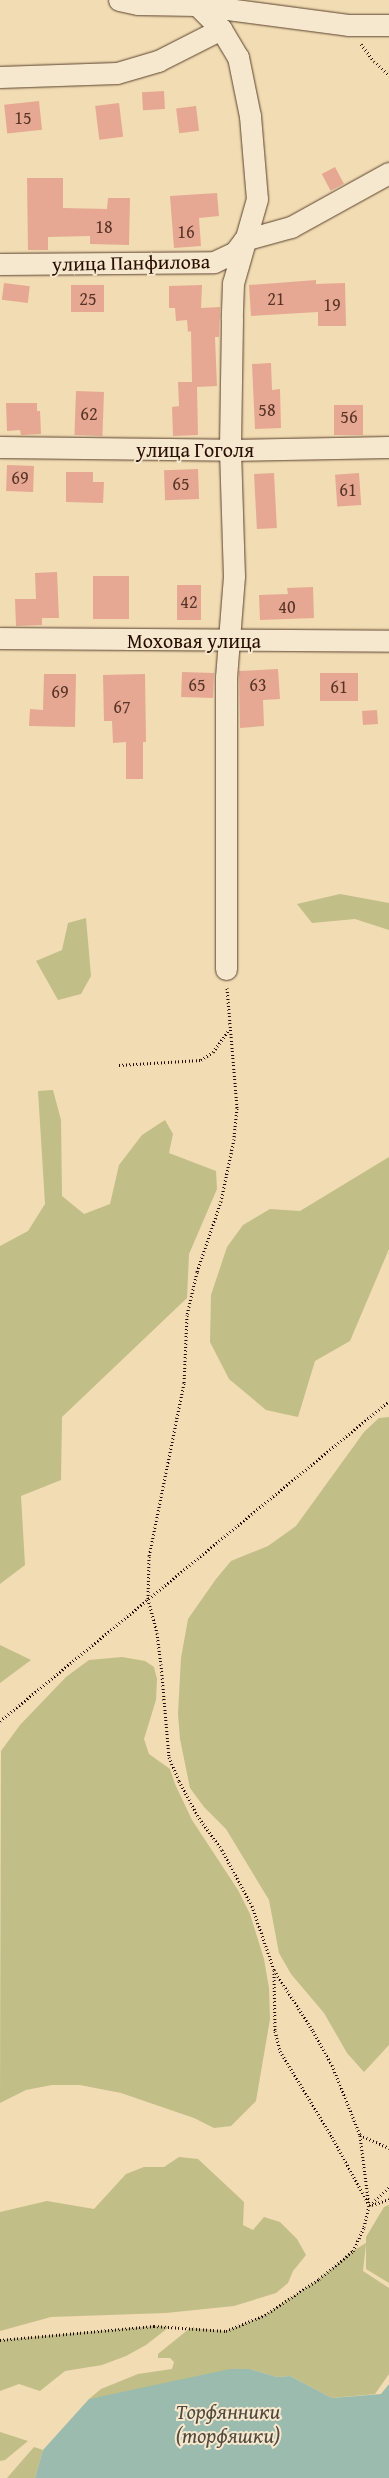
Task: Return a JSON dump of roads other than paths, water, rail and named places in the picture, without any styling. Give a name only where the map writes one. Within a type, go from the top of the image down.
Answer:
[{"type":"street","points":[[129,2],[197,5],[348,26],[389,25]]},
{"type":"street","points":[[197,5],[221,29],[238,56],[251,125],[257,199],[233,283],[230,450],[234,576],[226,678],[224,907],[226,969]]},
{"type":"street","points":[[0,77],[117,73],[158,61],[221,29]]},
{"type":"street","name":"улица Панфилова","points":[[0,264],[214,262],[234,252],[244,240],[291,226],[389,172]]},
{"type":"street","name":"улица Гоголя","points":[[0,447],[230,450],[389,447]]},
{"type":"street","name":"Моховая улица","points":[[0,638],[389,641]]},
{"type":"water","name":"Торфянники (торфяшки)","points":[[230,2369],[250,2369],[277,2377],[290,2376],[332,2398],[381,2394],[389,2384],[389,2478],[35,2478],[43,2450],[89,2399]]}]
